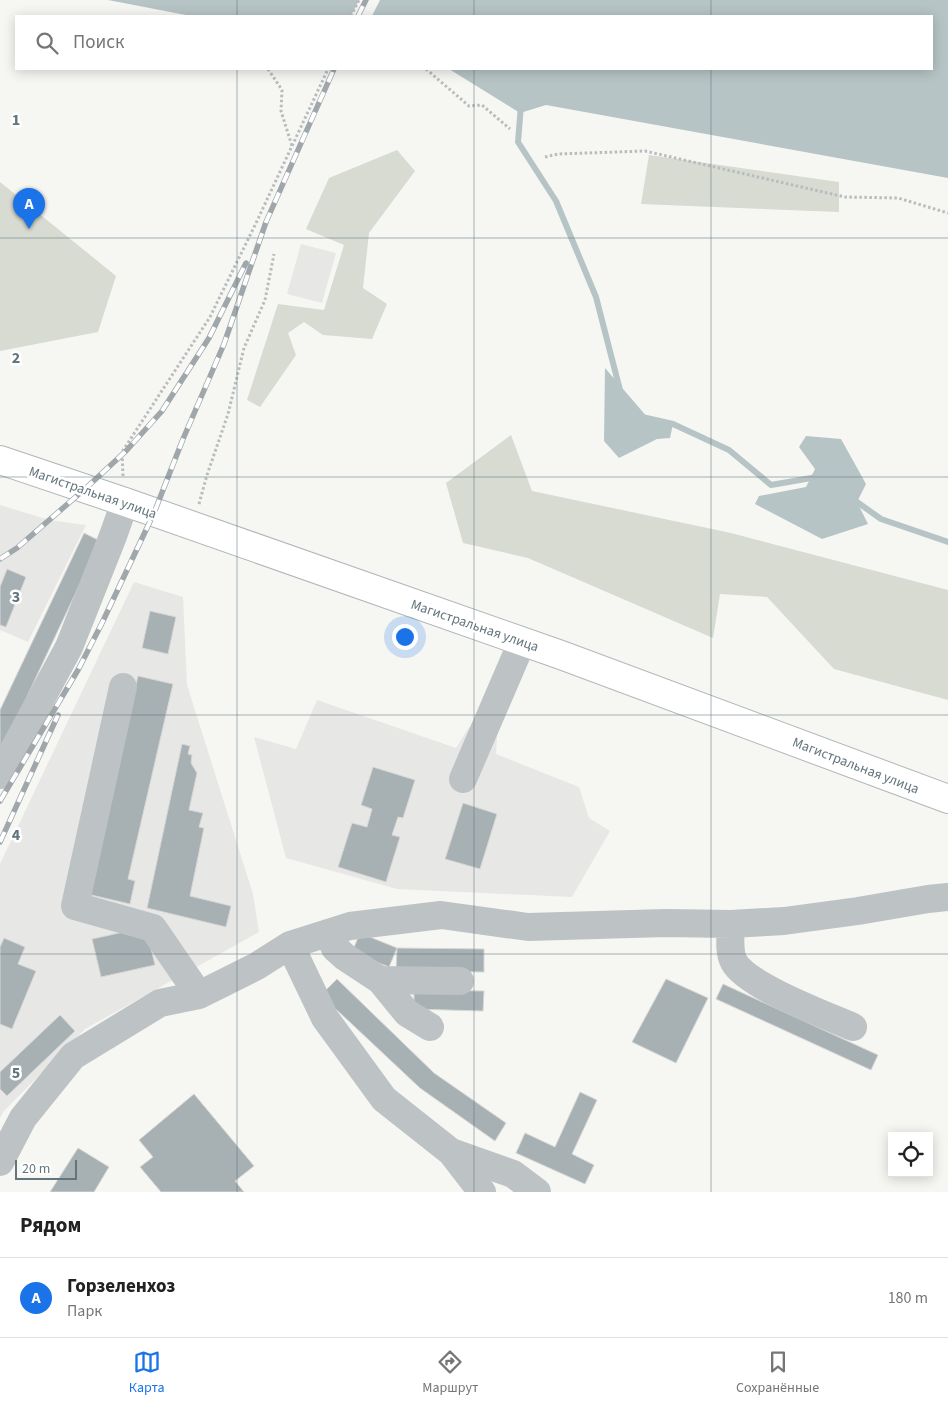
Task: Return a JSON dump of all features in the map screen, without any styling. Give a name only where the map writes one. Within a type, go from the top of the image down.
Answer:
[{"type":"main road","name":"Магистральная улица","points":[[0,460],[522,642],[948,799]]},
{"type":"lane","points":[[0,775],[69,647],[125,502]]},
{"type":"lane","points":[[463,779],[522,642]]},
{"type":"lane","points":[[123,687],[75,906],[153,928],[199,995]]},
{"type":"lane","points":[[0,1162],[23,1118],[73,1056],[160,1003],[199,995],[257,966],[290,945],[350,926],[440,916],[528,927],[666,923],[731,924],[793,920],[948,897]]},
{"type":"lane","points":[[731,924],[733,961],[741,972],[758,985],[853,1027]]},
{"type":"lane","points":[[328,933],[336,948],[345,957],[380,980],[407,1013],[430,1027]]},
{"type":"lane","points":[[290,945],[325,1018],[384,1099],[451,1152],[482,1192]]},
{"type":"lane","points":[[380,980],[460,981]]},
{"type":"lane","points":[[451,1152],[513,1174],[537,1192]]},
{"type":"path","points":[[352,15],[359,0]]},
{"type":"path","points":[[269,70],[282,90],[281,112],[292,146]]},
{"type":"path","points":[[125,502],[122,452],[210,317],[328,70]]},
{"type":"path","points":[[427,70],[469,106],[482,105],[510,130]]},
{"type":"path","points":[[545,157],[558,154],[644,151],[845,197],[898,198],[948,213]]},
{"type":"path","points":[[193,526],[207,475],[228,414],[244,348],[265,300],[274,254]]},
{"type":"shaded area","points":[[108,0],[948,0],[948,178],[546,105],[520,113],[451,70],[933,70],[933,15],[186,15]]},
{"type":"shaded area","points":[[397,150],[415,171],[369,233],[363,288],[387,304],[372,339],[323,335],[304,322],[288,333],[296,355],[260,407],[247,400],[278,304],[324,310],[344,245],[306,229],[329,178]]},
{"type":"shaded area","points":[[649,155],[839,182],[839,212],[641,204]]},
{"type":"shaded area","points":[[0,182],[116,276],[98,332],[0,351]]},
{"type":"shaded area","points":[[301,244],[336,253],[322,303],[287,294]]},
{"type":"shaded area","points":[[605,368],[648,418],[673,424],[670,438],[657,439],[619,458],[604,441]]},
{"type":"shaded area","points":[[511,435],[532,491],[731,533],[948,590],[948,700],[834,669],[767,597],[720,594],[713,638],[528,558],[463,543],[446,483]]},
{"type":"shaded area","points":[[806,436],[841,439],[866,484],[857,502],[868,524],[822,539],[755,504],[759,496],[806,487],[815,469],[799,447]]},
{"type":"shaded area","points":[[0,505],[49,520],[86,525],[28,642],[0,630]]},
{"type":"shaded area","points":[[134,582],[183,597],[187,685],[253,894],[259,932],[85,1029],[3,1112],[0,1118],[0,864]]},
{"type":"shaded area","points":[[317,700],[456,748],[469,727],[497,736],[496,754],[579,787],[589,818],[610,831],[572,897],[397,889],[286,858],[254,737],[296,749]]},
{"type":"pier","points":[[359,0],[380,0],[372,15],[352,15]]},
{"type":"building","points":[[84,533],[100,541],[0,754],[0,710]]},
{"type":"building","points":[[7,569],[26,577],[6,627],[0,625],[0,587]]},
{"type":"building","points":[[150,611],[176,617],[168,654],[142,648]]},
{"type":"building","points":[[138,676],[173,684],[128,879],[135,881],[130,904],[87,894]]},
{"type":"building","points":[[182,744],[190,746],[188,754],[192,755],[191,763],[197,773],[189,810],[203,813],[199,827],[204,828],[190,896],[231,906],[226,927],[147,908]]},
{"type":"building","points":[[373,767],[415,780],[403,818],[398,817],[392,835],[400,837],[386,882],[338,867],[352,823],[367,827],[372,809],[361,805]]},
{"type":"building","points":[[463,803],[497,814],[480,869],[445,859]]},
{"type":"building","points":[[146,927],[155,965],[101,977],[92,939]]},
{"type":"building","points":[[360,933],[397,948],[389,967],[352,952]]},
{"type":"building","points":[[4,938],[25,947],[18,964],[36,971],[12,1029],[0,1024],[0,947]]},
{"type":"building","points":[[397,948],[484,949],[484,972],[396,971]]},
{"type":"building","points":[[337,979],[434,1073],[506,1123],[495,1141],[420,1088],[321,995]]},
{"type":"building","points":[[666,979],[708,998],[676,1063],[632,1042]]},
{"type":"building","points":[[723,984],[878,1055],[871,1070],[716,999]]},
{"type":"building","points":[[414,990],[484,991],[483,1011],[414,1009]]},
{"type":"building","points":[[60,1015],[75,1031],[7,1096],[0,1089],[0,1072]]},
{"type":"building","points":[[580,1092],[597,1100],[572,1154],[594,1165],[585,1184],[516,1153],[525,1133],[555,1147]]},
{"type":"building","points":[[194,1094],[254,1166],[235,1181],[244,1192],[161,1192],[140,1167],[153,1157],[139,1140]]},
{"type":"building","points":[[78,1148],[109,1167],[94,1192],[50,1192]]},
{"type":"waterway","points":[[521,105],[518,142],[556,201],[596,297],[620,390]]},
{"type":"waterway","points":[[642,417],[673,424],[729,450],[771,485],[817,477]]},
{"type":"waterway","points":[[850,497],[881,519],[948,542]]},
{"type":"railway","points":[[358,15],[366,0]]},
{"type":"railway","points":[[0,801],[78,670],[154,513],[183,439],[224,344],[266,222],[334,70]]},
{"type":"railway","points":[[0,559],[17,548],[86,488],[126,451],[162,411],[209,338],[246,263]]},
{"type":"railway","points":[[0,842],[58,715]]},
{"type":"place","name":"Горзеленхоз","points":[[29,229]]}]
